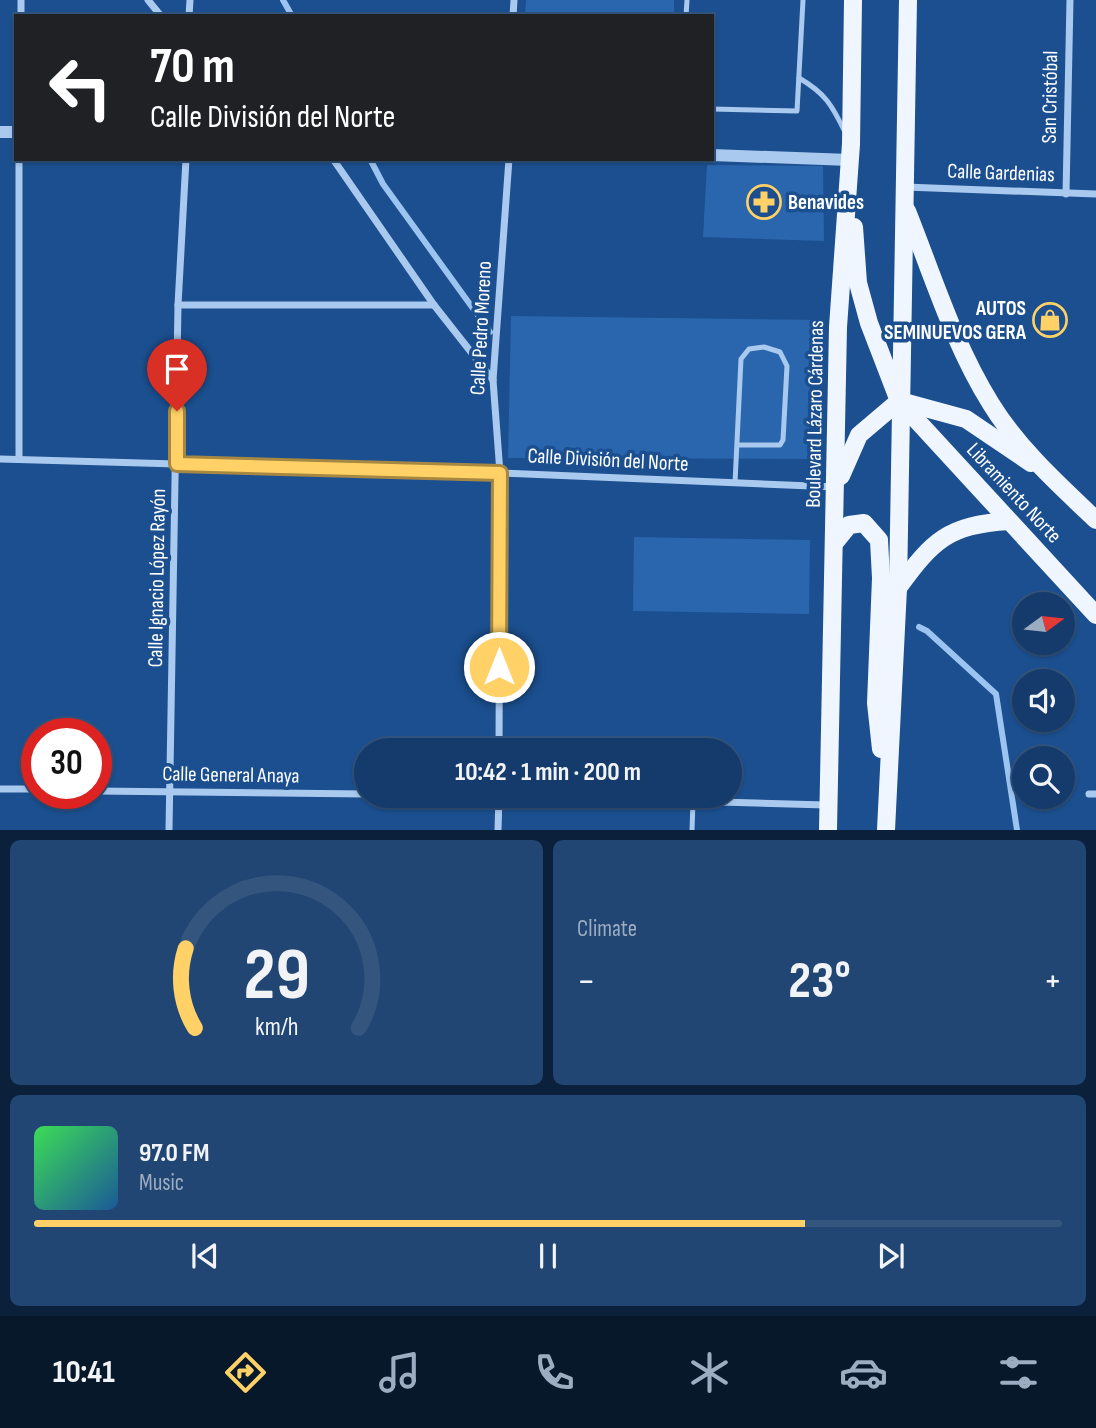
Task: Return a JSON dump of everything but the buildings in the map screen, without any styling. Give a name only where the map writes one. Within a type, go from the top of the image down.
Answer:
[{"type":"main road","name":"Boulevard Lázaro Cárdenas","points":[[828,830],[836,541],[838,327],[850,156],[853,0]]},
{"type":"main road","points":[[886,830],[898,588],[899,401],[908,0]]},
{"type":"main road","points":[[850,156],[858,283],[869,323],[899,401]]},
{"type":"main road","points":[[904,205],[965,355],[992,406],[1048,475]]},
{"type":"main road","points":[[899,401],[966,419],[1048,475]]},
{"type":"main road","points":[[836,488],[859,435],[899,401]]},
{"type":"main road","name":"Libramiento Norte","points":[[899,401],[1096,615]]},
{"type":"main road","name":"Libramiento Norte","points":[[1048,475],[1096,520]]},
{"type":"main road","points":[[898,588],[922,555],[949,534],[974,523],[1009,521]]},
{"type":"main road","points":[[836,541],[849,525],[864,523],[879,540],[881,579],[876,703],[887,808]]},
{"type":"main road","points":[[828,805],[835,830]]},
{"type":"street","points":[[148,0],[159,14]]},
{"type":"street","name":"San Cristóbal","points":[[1066,194],[1070,0]]},
{"type":"street","points":[[714,155],[850,156]]},
{"type":"street","points":[[19,161],[19,459]]},
{"type":"street","name":"Calle Ignacio López Rayón","points":[[169,830],[178,305],[186,161]]},
{"type":"street","points":[[334,161],[434,305],[493,380]]},
{"type":"street","name":"Calle Pedro Moreno","points":[[499,738],[500,473],[493,380],[509,161]]},
{"type":"street","name":"Calle Gardenias","points":[[905,187],[1096,194]]},
{"type":"street","points":[[178,305],[434,305]]},
{"type":"street","name":"Calle División del Norte","points":[[0,459],[500,473],[836,488]]},
{"type":"street","points":[[0,789],[21,789]]},
{"type":"street","name":"Calle General Anaya","points":[[112,791],[354,794]]},
{"type":"street","points":[[742,803],[828,805]]},
{"type":"street","points":[[498,830],[499,808]]},
{"type":"lane","points":[[714,109],[797,111],[803,0]]},
{"type":"lane","points":[[799,78],[820,90],[832,106],[850,156]]},
{"type":"lane","points":[[735,483],[741,359],[749,349],[764,347],[780,352],[787,366],[783,440],[780,445],[774,446],[737,445]]},
{"type":"lane","points":[[692,808],[692,830]]},
{"type":"waterway","points":[[283,0],[291,14]]},
{"type":"waterway","points":[[371,161],[383,184],[490,332]]},
{"type":"waterway","points":[[919,627],[927,631],[996,694],[1017,830]]},
{"type":"place","name":"Benavides","points":[[764,202]]},
{"type":"place","name":"AUTOS SEMINUEVOS GERA","points":[[1050,320]]},
{"type":"route","points":[[177,411],[177,464],[500,473],[499,667]]}]
